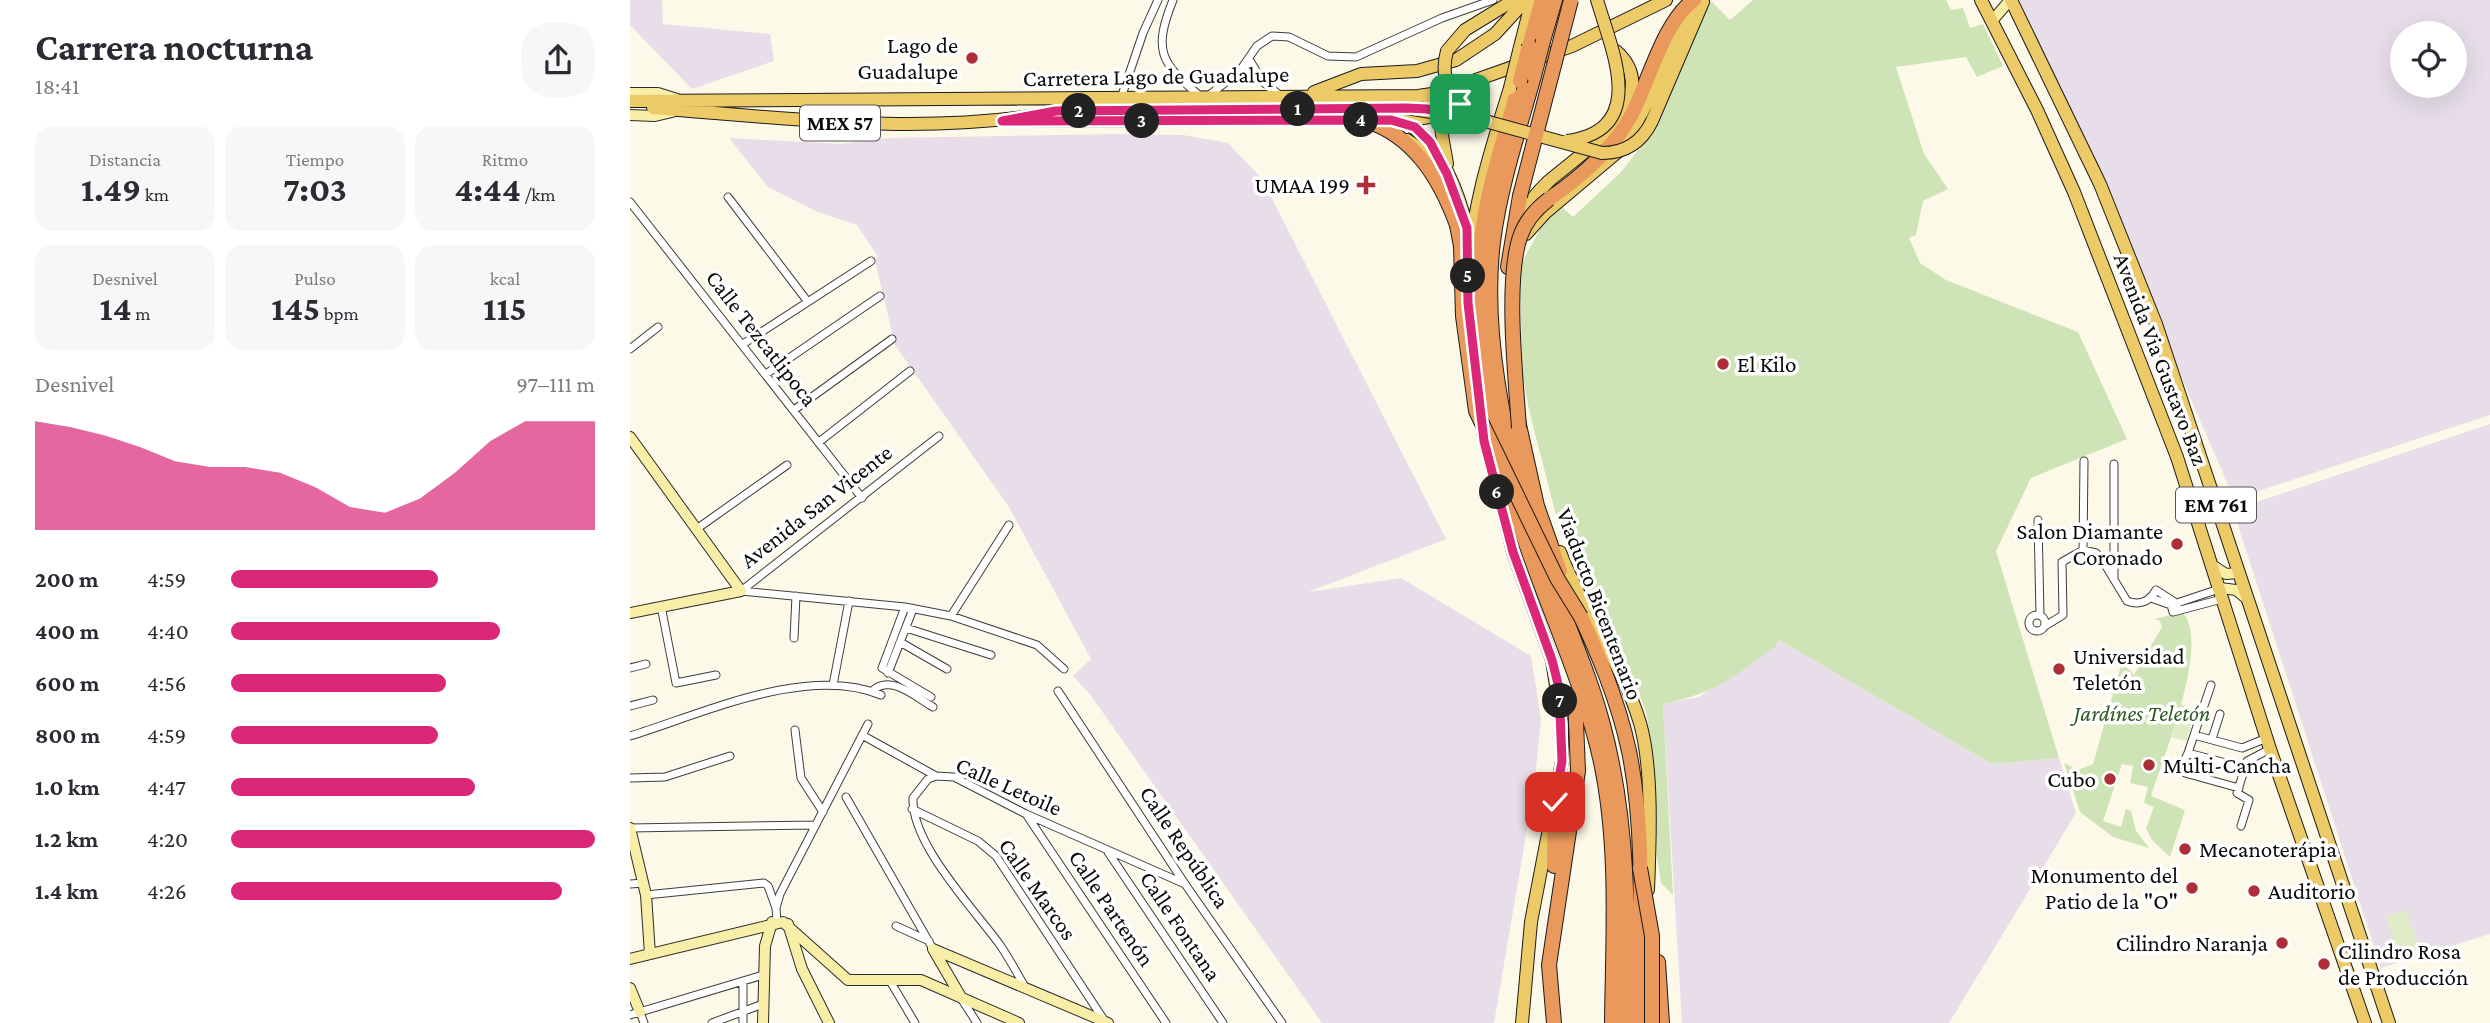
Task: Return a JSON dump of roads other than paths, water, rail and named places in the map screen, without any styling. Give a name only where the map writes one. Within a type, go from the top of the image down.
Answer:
[{"type":"highway","points":[[1542,0],[1530,46],[1515,85],[1481,240],[1478,301],[1496,438],[1512,501],[1595,739],[1608,808],[1613,862],[1612,1023]]},
{"type":"highway","points":[[1555,0],[1530,46],[1534,76],[1496,230],[1491,300],[1501,398],[1523,496],[1537,547],[1602,720],[1612,762],[1622,830],[1626,886],[1625,1023]]},
{"type":"highway","name":"Viaducto Bicentenario","points":[[1571,0],[1511,236],[1506,323],[1519,428],[1544,530],[1614,697],[1628,750],[1636,799],[1640,868],[1640,1023]]},
{"type":"highway","points":[[1519,428],[1514,326],[1517,248],[1530,217],[1607,149],[1627,122],[1672,27],[1696,0]]},
{"type":"highway","points":[[1364,120],[1403,138],[1419,155],[1464,231],[1461,253],[1462,308],[1476,411],[1557,578],[1581,617]]},
{"type":"highway","points":[[1432,161],[1440,188]]},
{"type":"highway","points":[[1549,965],[1579,750],[1572,668]]},
{"type":"highway","points":[[1554,1023],[1548,923],[1556,854],[1555,802]]},
{"type":"highway","points":[[1640,868],[1651,924],[1652,1023]]},
{"type":"highway","points":[[1648,884],[1656,923],[1662,1023]]},
{"type":"main road","points":[[1485,121],[1466,110],[1451,93],[1445,76],[1447,51],[1465,30],[1514,0]]},
{"type":"main road","points":[[1307,95],[1354,75],[1427,69],[1456,60],[1495,34],[1526,0]]},
{"type":"main road","points":[[1530,46],[1532,0]]},
{"type":"main road","points":[[1576,0],[1569,40],[1556,75],[1518,219],[1510,301],[1513,368],[1548,522],[1564,563],[1613,659],[1640,725],[1648,783],[1648,884],[1640,1023]]},
{"type":"main road","points":[[1559,141],[1574,140],[1595,131],[1611,116],[1618,102],[1620,71],[1597,0]]},
{"type":"main road","name":"Carretera Lago de Guadalupe","points":[[679,105],[1423,95],[1466,83],[1666,0]]},
{"type":"main road","points":[[1513,255],[1539,219],[1612,160],[1630,139],[1696,0]]},
{"type":"main road","name":"Carretera Lago de Guadalupe","points":[[679,105],[834,123],[1002,121],[1056,111],[1427,109],[1485,121],[1596,152],[1615,152],[1640,139],[1651,121],[1704,0]]},
{"type":"main road","name":"Avenida Via Gustavo Baz","points":[[1981,0],[2037,110],[2075,194],[2177,457],[2268,744],[2365,1023]]},
{"type":"main road","name":"Avenida Via Gustavo Baz","points":[[2010,0],[2105,195],[2156,324],[2389,1023]]},
{"type":"main road","points":[[1518,219],[1540,190],[1610,130],[1627,102],[1630,78],[1625,61],[1616,51],[1597,44],[1569,40]]},
{"type":"main road","points":[[1616,51],[1633,70],[1639,97]]},
{"type":"main road","points":[[1466,83],[1451,93],[1441,113],[1447,174],[1464,231],[1468,303],[1484,441],[1513,552],[1552,660],[1559,688],[1562,761],[1531,922],[1522,1023]]},
{"type":"main road","points":[[1464,231],[1515,85]]},
{"type":"main road","points":[[1002,121],[1391,120],[1429,117],[1435,105],[1429,97],[1423,95]]},
{"type":"main road","points":[[630,101],[679,105]]},
{"type":"main road","points":[[630,107],[679,105]]},
{"type":"main road","points":[[1391,120],[1409,124],[1426,136],[1447,174]]},
{"type":"main road","points":[[1403,138],[1418,146],[1432,161],[1464,231]]},
{"type":"main road","points":[[1513,1023],[1524,999]]},
{"type":"street","points":[[1121,98],[1143,33],[1158,0]]},
{"type":"street","points":[[1173,0],[1162,28],[1162,52],[1180,79],[1204,96],[1239,72],[1264,40],[1280,35],[1295,39],[1328,57],[1347,59],[1365,55],[1442,18],[1493,0]]},
{"type":"street","points":[[1992,21],[2010,0]]},
{"type":"street","points":[[1250,60],[1263,82],[1282,96]]},
{"type":"street","name":"Carretera Lago de Guadalupe","points":[[630,93],[658,93],[679,105]]},
{"type":"street","name":"Carretera Lago de Guadalupe","points":[[630,115],[655,116],[679,105]]},
{"type":"street","points":[[728,197],[808,302]]},
{"type":"street","name":"Calle Tezcatlipoca","points":[[630,202],[862,498]]},
{"type":"street","points":[[743,344],[871,261]]},
{"type":"street","points":[[766,374],[880,296]]},
{"type":"street","points":[[630,349],[658,327]]},
{"type":"street","points":[[794,410],[892,339]]},
{"type":"street","points":[[819,442],[910,371]]},
{"type":"street","name":"Avenida San Vicente","points":[[630,613],[741,591],[939,436]]},
{"type":"street","points":[[630,437],[741,591],[909,608],[951,616],[1037,645],[1063,669]]},
{"type":"street","points":[[2083,550],[2084,461]]},
{"type":"street","points":[[2114,464],[2114,580]]},
{"type":"street","points":[[698,528],[787,465]]},
{"type":"street","points":[[2038,520],[2040,615],[2045,626]]},
{"type":"street","points":[[951,616],[1009,525]]},
{"type":"street","points":[[2040,615],[2031,618],[2030,627],[2038,632],[2063,615],[2062,562],[2083,550],[2096,553],[2101,558],[2127,601],[2138,603],[2151,598],[2156,590],[2175,606]]},
{"type":"street","points":[[2212,565],[2226,575],[2238,573]]},
{"type":"street","points":[[2151,598],[2175,606],[2236,590],[2248,600]]},
{"type":"street","points":[[794,638],[796,596]]},
{"type":"street","points":[[833,685],[849,601]]},
{"type":"street","points":[[661,606],[676,683],[716,675]]},
{"type":"street","points":[[885,670],[906,628],[909,608]]},
{"type":"street","points":[[885,670],[909,608]]},
{"type":"street","points":[[906,628],[991,655]]},
{"type":"street","points":[[900,642],[947,669]]},
{"type":"street","points":[[630,668],[646,664]]},
{"type":"street","points":[[885,670],[931,697]]},
{"type":"street","points":[[872,691],[881,685],[890,684],[933,707]]},
{"type":"street","points":[[630,736],[774,691],[833,685],[881,695]]},
{"type":"street","points":[[2211,685],[2182,766],[2185,773],[2239,788]]},
{"type":"street","name":"Calle República","points":[[1058,691],[1185,884],[1282,1023]]},
{"type":"street","points":[[630,706],[653,700]]},
{"type":"street","points":[[2212,739],[2220,714]]},
{"type":"street","points":[[776,908],[868,724]]},
{"type":"street","points":[[795,730],[801,778],[823,812]]},
{"type":"street","points":[[862,735],[936,776]]},
{"type":"street","points":[[2194,735],[2244,748],[2268,744]]},
{"type":"street","points":[[2242,827],[2249,800],[2237,794],[2245,768],[2248,760],[2268,744]]},
{"type":"street","points":[[2188,753],[2245,768]]},
{"type":"street","points":[[630,778],[665,777],[730,756]]},
{"type":"street","name":"Calle Letoile","points":[[912,809],[916,791],[936,776],[954,777],[1026,814],[1185,884]]},
{"type":"street","points":[[846,797],[977,1023]]},
{"type":"street","points":[[912,809],[915,820],[959,897],[1000,946],[1025,987]]},
{"type":"street","name":"Calle Marcos","points":[[912,809],[978,841],[996,856],[1106,1022]]},
{"type":"street","name":"Calle Partenón","points":[[1026,814],[1166,1023]]},
{"type":"street","points":[[650,954],[646,895],[630,828],[816,825]]},
{"type":"street","name":"Calle Fontana","points":[[1107,850],[1223,1023]]},
{"type":"street","points":[[630,884],[644,883]]},
{"type":"street","points":[[646,895],[764,883],[768,886],[780,922],[829,1023]]},
{"type":"street","points":[[630,960],[780,922]]},
{"type":"street","points":[[763,1023],[765,946],[780,922]]},
{"type":"street","points":[[780,922],[848,980],[921,980],[1019,1023]]},
{"type":"street","points":[[896,926],[931,945],[1106,1022]]},
{"type":"street","points":[[752,927],[765,946]]},
{"type":"street","points":[[635,1013],[764,975]]},
{"type":"street","points":[[743,981],[743,1023]]},
{"type":"street","points":[[890,981],[915,1023]]},
{"type":"street","points":[[630,988],[635,1013],[644,1023]]},
{"type":"street","points":[[712,1023],[763,1004]]},
{"type":"place","name":"Lago de Guadalupe","points":[[972,58]]},
{"type":"place","name":"UMAA 199","points":[[1366,185]]},
{"type":"place","name":"El Kilo","points":[[1723,364]]},
{"type":"place","name":"Salon Diamante Coronado","points":[[2177,544]]},
{"type":"place","name":"Universidad Teletón","points":[[2059,669]]},
{"type":"place","name":"Multi-Cancha","points":[[2149,765]]},
{"type":"place","name":"Cubo","points":[[2110,779]]},
{"type":"place","name":"Mecanoterápia","points":[[2185,849]]},
{"type":"place","name":"Monumento del Patio de la \"O\"","points":[[2192,888]]},
{"type":"place","name":"Auditorio","points":[[2254,891]]},
{"type":"place","name":"Cilindro Naranja","points":[[2282,943]]},
{"type":"place","name":"Cilindro Rosa de Producción","points":[[2324,964]]},
{"type":"park label","name":"Jardínes Teletón","points":[[2142,713]]}]
